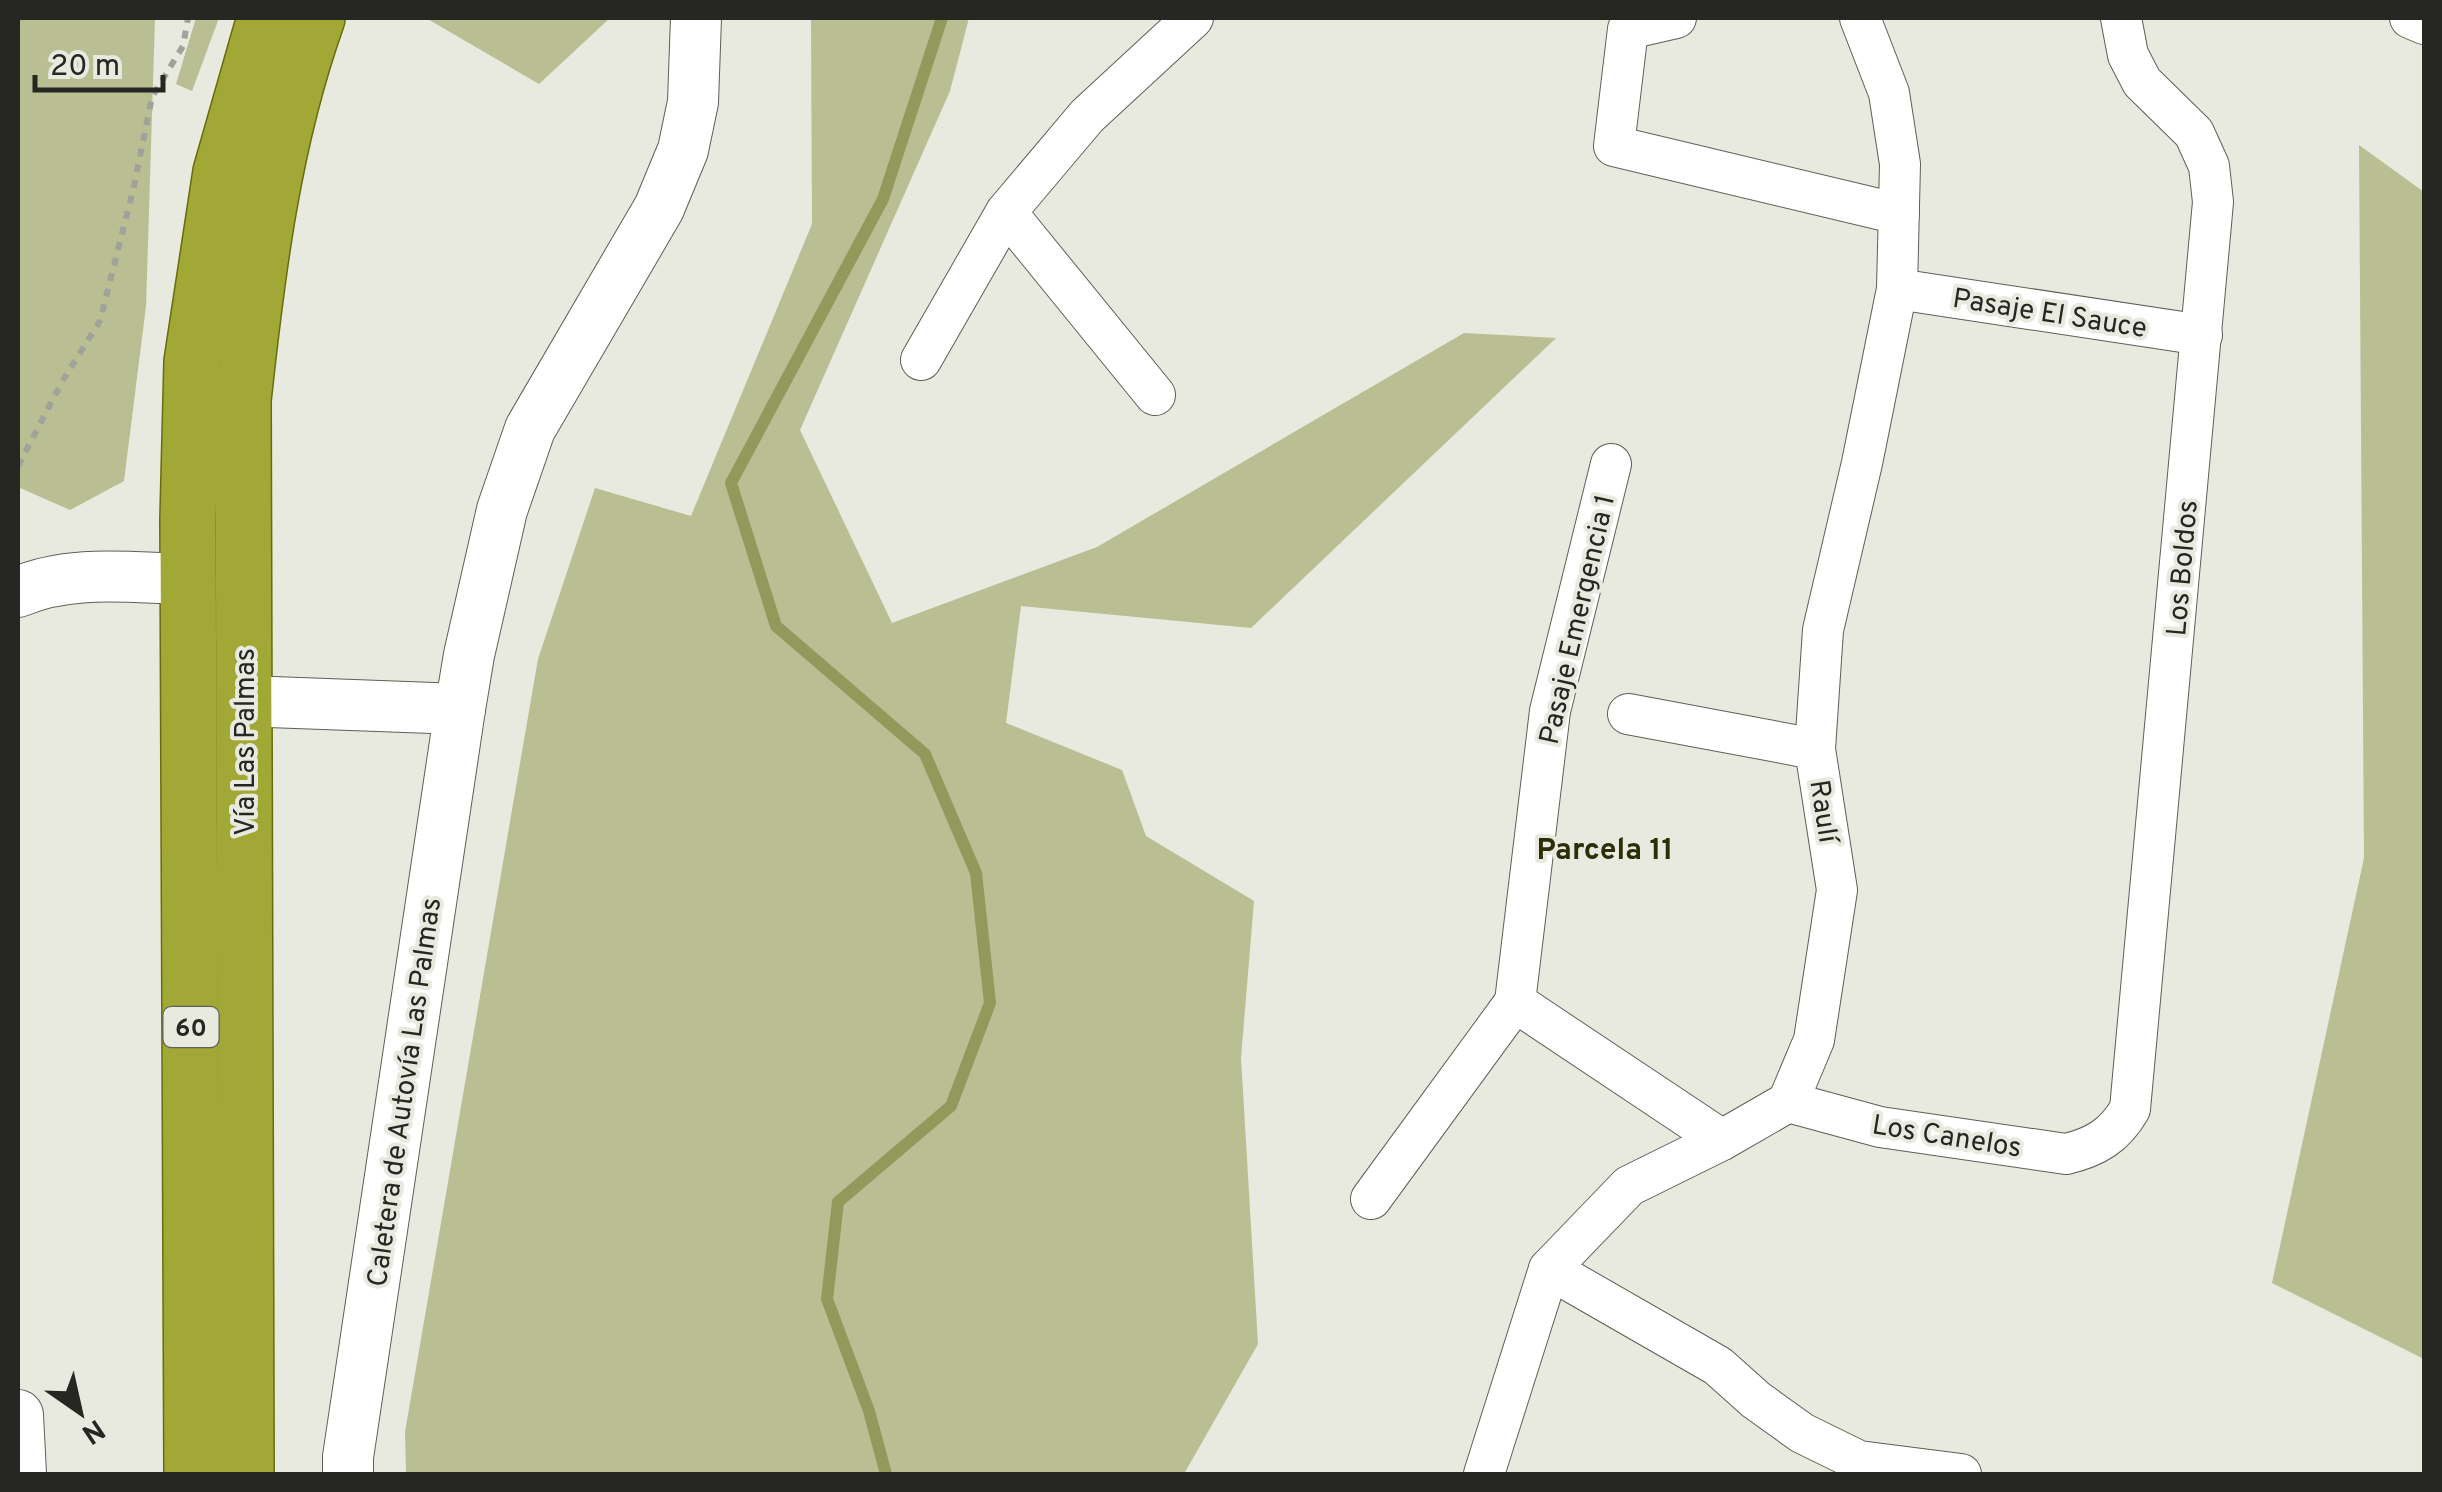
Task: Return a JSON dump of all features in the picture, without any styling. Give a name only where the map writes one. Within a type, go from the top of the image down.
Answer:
[{"type":"highway","name":"Vía Las Palmas","points":[[192,1474],[188,579],[192,362],[221,172],[264,18]]},
{"type":"highway","name":"Vía Las Palmas","points":[[246,1474],[243,400],[258,264],[275,164],[300,65],[318,18]]},
{"type":"street","name":"Caletera de Autovía Las Palmas","points":[[348,1474],[468,655],[502,510],[530,429],[658,208],[683,150],[693,102],[696,18]]},
{"type":"street","points":[[921,360],[1006,212],[1087,116],[1193,18]]},
{"type":"street","points":[[1676,18],[1628,29],[1614,146],[1899,214]]},
{"type":"street","name":"Raulí","points":[[1788,1102],[1814,1040],[1837,890],[1815,749],[1822,630],[1862,463],[1897,289],[1900,164],[1889,93],[1860,18]]},
{"type":"street","name":"Los Boldos","points":[[2106,1139],[2130,1109],[2213,202],[2209,166],[2194,133],[2142,82],[2128,55],[2121,18]]},
{"type":"street","points":[[2410,18],[2424,24]]},
{"type":"street","points":[[1006,212],[1156,395]]},
{"type":"street","name":"Pasaje El Sauce","points":[[1897,289],[2202,335]]},
{"type":"street","name":"Pasaje Emergencia 1","points":[[1515,1002],[1550,711],[1610,464]]},
{"type":"street","points":[[18,592],[40,582],[82,576],[188,579]]},
{"type":"street","points":[[244,701],[460,709]]},
{"type":"street","points":[[1628,714],[1815,749]]},
{"type":"street","points":[[1372,1199],[1515,1002],[1722,1140]]},
{"type":"street","points":[[1484,1474],[1548,1269],[1629,1186],[1788,1102]]},
{"type":"street","name":"Los Canelos","points":[[1788,1102],[1880,1128],[2066,1154],[2088,1149],[2106,1139]]},
{"type":"street","points":[[1548,1269],[1718,1366],[1802,1433],[1859,1460],[1961,1474]]},
{"type":"street","points":[[18,1415],[21,1474]]},
{"type":"path","points":[[18,466],[100,321],[152,97],[183,46],[188,18]]},
{"type":"green space","points":[[18,18],[155,18],[146,306],[124,481],[70,510],[18,487]]},
{"type":"green space","points":[[196,18],[219,18],[192,91],[176,84]]},
{"type":"green space","points":[[426,18],[610,18],[539,84]]},
{"type":"green space","points":[[811,18],[969,18],[950,91],[800,430],[892,623],[1097,547],[1464,333],[1556,338],[1251,628],[1021,606],[1006,723],[1122,770],[1146,836],[1254,901],[1241,1058],[1258,1344],[1184,1474],[406,1474],[405,1432],[538,659],[595,488],[691,516],[812,224]]},
{"type":"green space","points":[[2359,145],[2424,192],[2424,1359],[2272,1283],[2364,858]]},
{"type":"waterway","points":[[886,1474],[869,1411],[827,1299],[838,1202],[951,1106],[990,1003],[976,873],[925,754],[776,626],[731,483],[883,199],[942,18]]},
{"type":"district","name":"Parcela 11","points":[[1605,849]]}]
